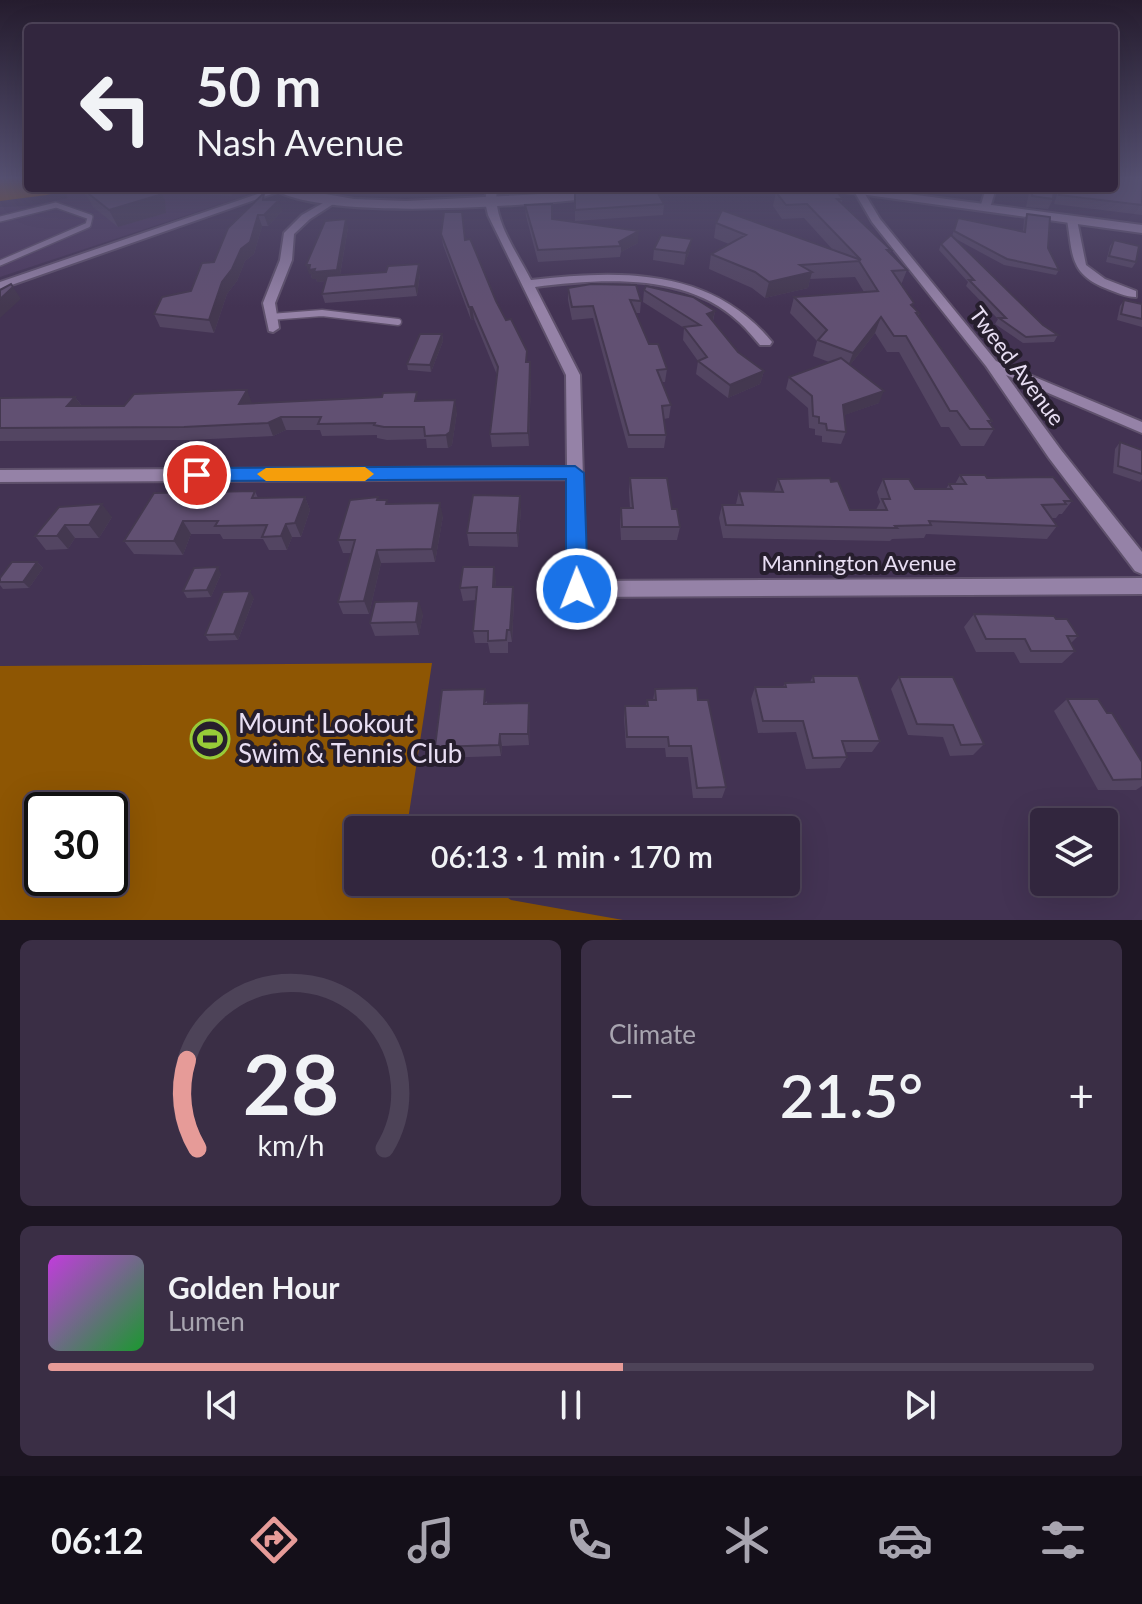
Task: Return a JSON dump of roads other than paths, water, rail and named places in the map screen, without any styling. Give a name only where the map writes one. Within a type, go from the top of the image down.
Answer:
[{"type":"main road","points":[[1079,221],[1142,229]]},
{"type":"street","points":[[0,286],[186,221]]},
{"type":"street","points":[[272,323],[269,303],[286,260],[289,233],[302,221]]},
{"type":"street","points":[[0,476],[575,473],[573,375],[496,221]]},
{"type":"street","name":"Tweed Avenue","points":[[877,221],[991,363],[1055,454],[1142,566]]},
{"type":"street","points":[[1072,221],[1078,260],[1084,269],[1103,282],[1132,294]]},
{"type":"street","points":[[527,284],[600,276],[666,283],[719,303],[747,322],[765,342]]},
{"type":"street","points":[[991,363],[1142,428]]},
{"type":"street","name":"Mannington Avenue","points":[[575,473],[577,589],[1142,586]]},
{"type":"lane","points":[[0,263],[88,225],[89,221]]},
{"type":"lane","points":[[272,323],[322,313],[398,322]]},
{"type":"place","name":"Mount Lookout Swim & Tennis Club","points":[[210,739]]}]
